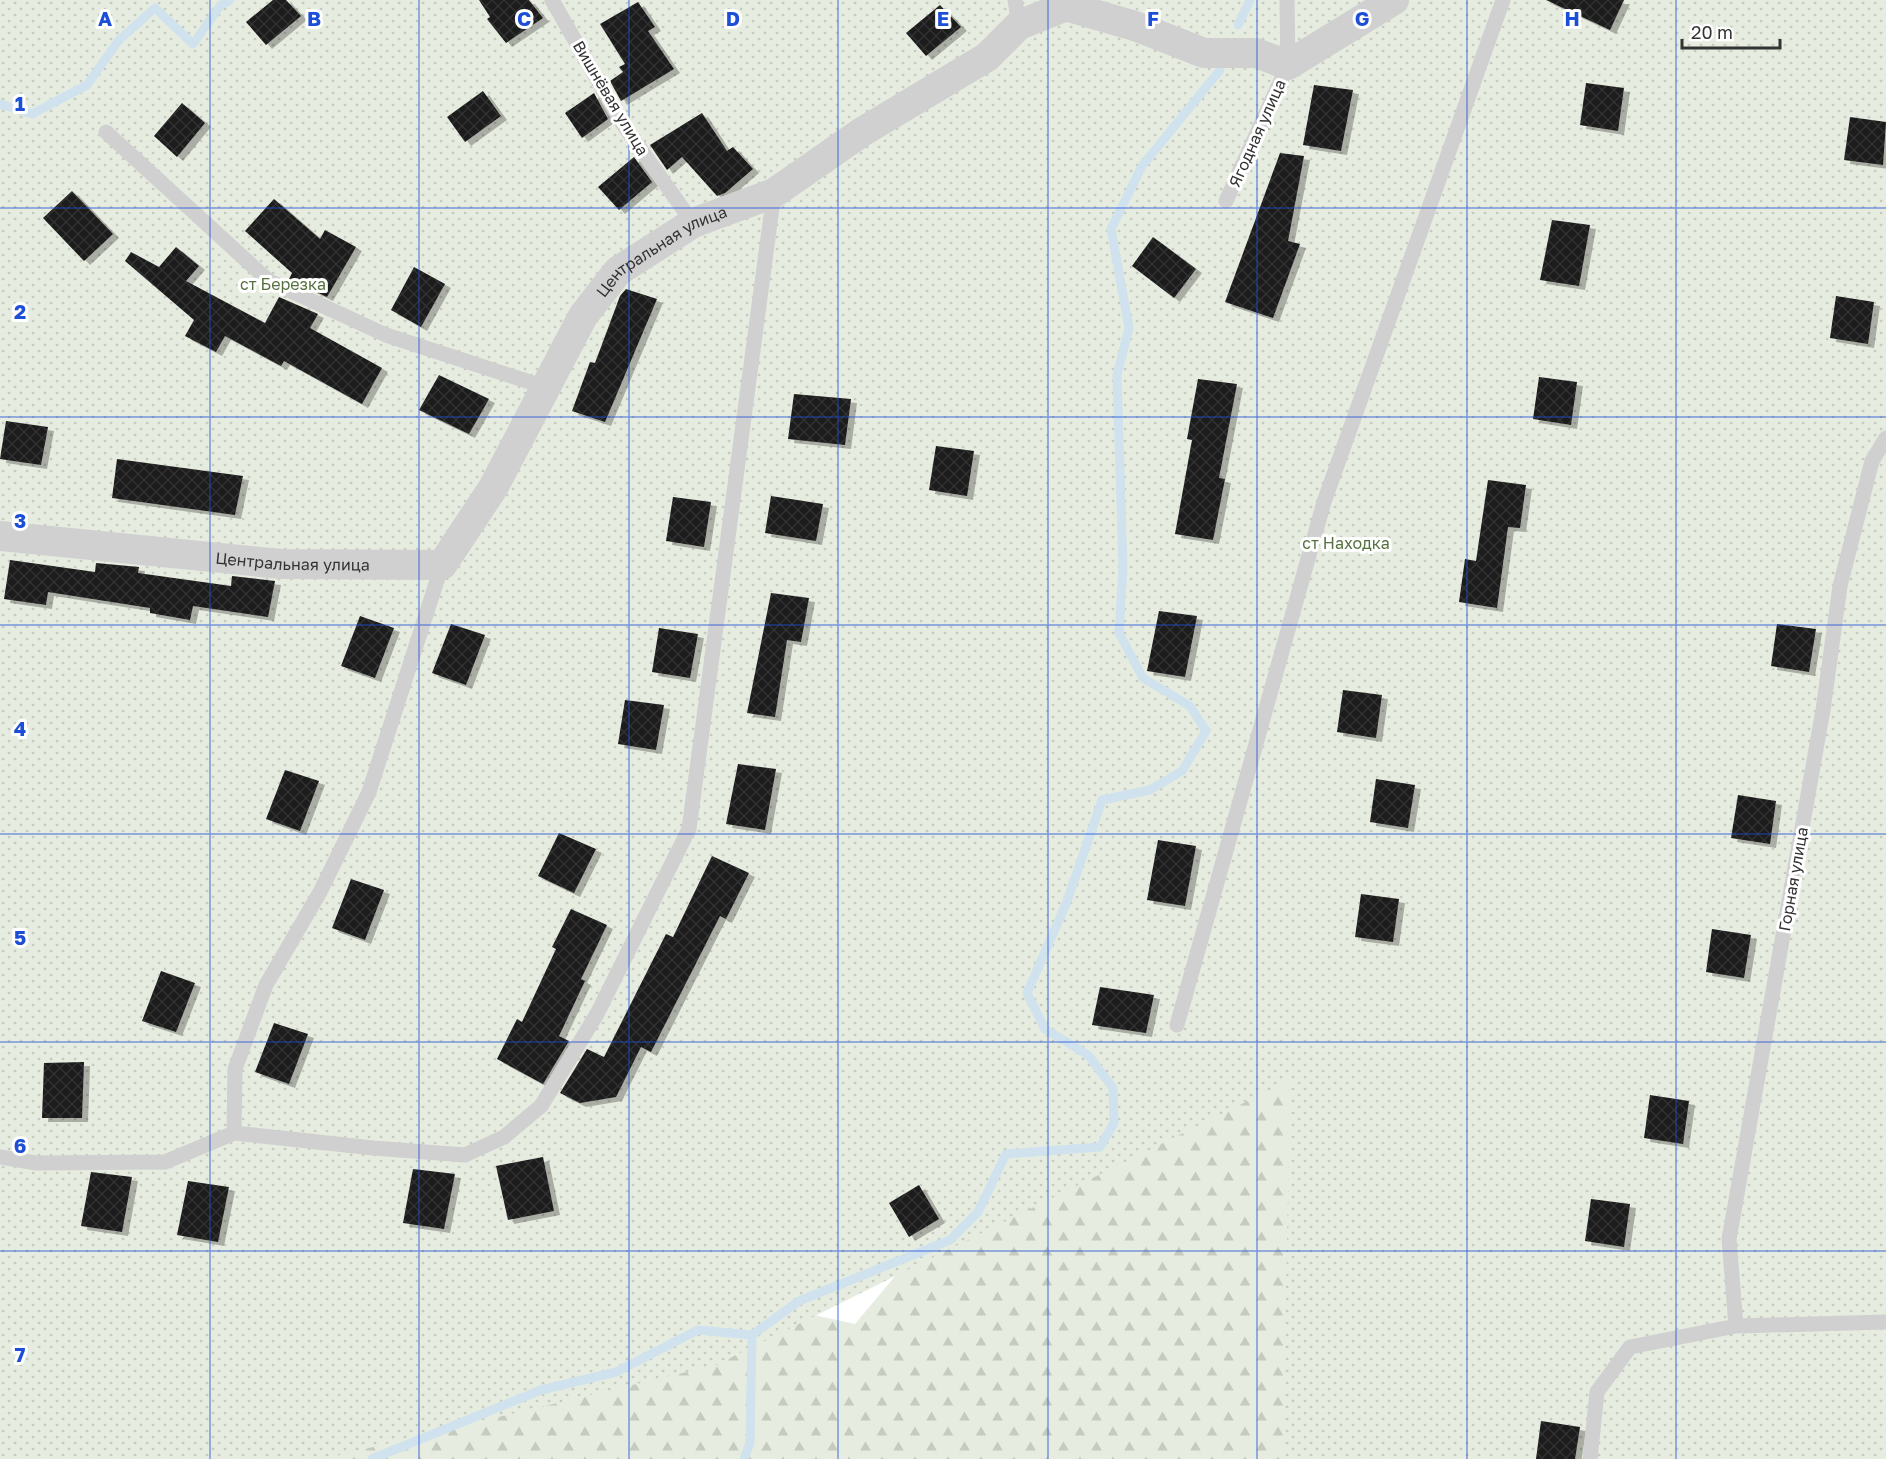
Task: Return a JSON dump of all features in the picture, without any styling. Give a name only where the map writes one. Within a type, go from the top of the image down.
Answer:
[{"type":"street","points":[[1288,65],[1394,0]]},
{"type":"street","name":"Центральная улица","points":[[0,536],[281,564],[442,565],[493,488],[583,316],[618,271],[693,223],[774,193],[862,132],[987,57],[1017,12],[1066,6],[1135,26],[1204,53],[1256,53],[1288,65]]},
{"type":"lane","name":"Вишнёвая улица","points":[[552,0],[622,123],[693,223]]},
{"type":"lane","points":[[1287,0],[1288,65]]},
{"type":"lane","points":[[1177,1025],[1324,502],[1503,0]]},
{"type":"lane","name":"Ягодная улица","points":[[1226,201],[1288,65]]},
{"type":"lane","points":[[106,132],[268,281],[386,335],[545,387]]},
{"type":"lane","points":[[0,1157],[36,1163],[165,1162],[234,1133],[373,1149],[465,1155],[504,1137],[541,1106],[597,1014],[689,829],[774,193]]},
{"type":"lane","name":"Горная улица","points":[[1736,1326],[1729,1239],[1823,710],[1840,586],[1872,461],[1886,438]]},
{"type":"lane","points":[[234,1133],[235,1069],[266,985],[320,892],[369,792],[442,565]]},
{"type":"lane","points":[[1590,1459],[1597,1392],[1630,1347],[1736,1326],[1886,1322]]},
{"type":"green space","name":"ст Находка","points":[[0,0],[1886,0],[1886,1459],[1283,1459],[1290,1080],[716,1365],[323,1459],[0,1459]]},
{"type":"green space","points":[[1273,1028],[1424,1459],[315,1459],[731,1297],[855,1324],[975,1181]]},
{"type":"building","points":[[273,0],[286,0],[301,16],[266,45],[246,22]]},
{"type":"building","points":[[479,0],[529,0],[543,18],[506,43],[487,19],[490,17]]},
{"type":"building","points":[[1546,0],[1624,0],[1610,30]]},
{"type":"building","points":[[638,2],[655,27],[648,31],[674,69],[621,101],[610,81],[623,72],[619,67],[625,64],[600,24]]},
{"type":"building","points":[[940,5],[961,27],[926,56],[906,33]]},
{"type":"building","points":[[1586,83],[1624,88],[1618,131],[1580,125]]},
{"type":"building","points":[[1314,85],[1353,90],[1341,151],[1303,145]]},
{"type":"building","points":[[483,91],[501,116],[465,142],[447,117]]},
{"type":"building","points":[[594,93],[608,119],[582,138],[565,113]]},
{"type":"building","points":[[182,103],[205,123],[177,157],[154,136]]},
{"type":"building","points":[[702,113],[727,151],[733,147],[753,169],[725,193],[717,196],[682,157],[667,170],[650,145]]},
{"type":"building","points":[[1850,117],[1886,122],[1883,165],[1844,160]]},
{"type":"building","points":[[1280,153],[1304,156],[1288,241],[1300,244],[1273,318],[1225,302]]},
{"type":"building","points":[[634,157],[652,182],[619,210],[598,187]]},
{"type":"building","points":[[72,191],[113,234],[84,261],[43,218]]},
{"type":"building","points":[[274,199],[320,239],[325,230],[356,247],[327,297],[289,279],[292,273],[245,231]]},
{"type":"building","points":[[1552,220],[1590,225],[1579,286],[1540,280]]},
{"type":"building","points":[[1153,237],[1196,269],[1174,298],[1132,266]]},
{"type":"building","points":[[176,247],[199,266],[186,281],[265,323],[279,297],[318,314],[310,328],[382,368],[362,404],[284,361],[281,366],[225,336],[216,352],[185,336],[194,320],[125,261],[131,252],[159,267]]},
{"type":"building","points":[[414,267],[445,284],[421,327],[391,310]]},
{"type":"building","points":[[626,289],[657,299],[605,422],[572,411],[590,362],[595,363],[620,296]]},
{"type":"building","points":[[1836,296],[1874,302],[1868,344],[1830,338]]},
{"type":"building","points":[[439,375],[489,399],[469,434],[419,410]]},
{"type":"building","points":[[1539,377],[1577,382],[1571,425],[1533,419]]},
{"type":"building","points":[[1198,379],[1237,384],[1219,478],[1225,479],[1213,540],[1175,534],[1192,440],[1187,439]]},
{"type":"building","points":[[794,394],[851,399],[845,445],[788,439]]},
{"type":"building","points":[[6,421],[48,427],[41,465],[0,459]]},
{"type":"building","points":[[936,446],[974,451],[967,496],[929,490]]},
{"type":"building","points":[[117,459],[243,476],[235,515],[112,498]]},
{"type":"building","points":[[1488,480],[1526,485],[1520,528],[1508,527],[1497,608],[1459,602],[1465,559],[1476,561]]},
{"type":"building","points":[[771,496],[823,504],[816,541],[765,533]]},
{"type":"building","points":[[673,497],[711,502],[704,547],[666,541]]},
{"type":"building","points":[[10,560],[95,572],[96,563],[139,567],[138,573],[231,586],[232,576],[275,581],[268,617],[193,606],[190,620],[150,613],[150,608],[48,592],[46,605],[4,599]]},
{"type":"building","points":[[771,593],[809,598],[801,642],[787,640],[775,717],[747,713]]},
{"type":"building","points":[[1159,611],[1197,616],[1185,677],[1147,671]]},
{"type":"building","points":[[360,616],[394,628],[375,678],[341,666]]},
{"type":"building","points":[[451,624],[485,635],[466,685],[432,673]]},
{"type":"building","points":[[1777,624],[1816,629],[1809,672],[1771,666]]},
{"type":"building","points":[[659,628],[698,634],[690,678],[652,672]]},
{"type":"building","points":[[1343,690],[1382,695],[1376,738],[1337,732]]},
{"type":"building","points":[[625,700],[664,705],[656,750],[618,744]]},
{"type":"building","points":[[738,764],[776,769],[765,830],[726,824]]},
{"type":"building","points":[[285,770],[319,781],[300,831],[266,819]]},
{"type":"building","points":[[1376,779],[1415,785],[1408,828],[1370,822]]},
{"type":"building","points":[[1738,795],[1776,801],[1770,844],[1731,838]]},
{"type":"building","points":[[559,833],[596,849],[574,893],[538,876]]},
{"type":"building","points":[[1158,840],[1196,846],[1185,906],[1147,900]]},
{"type":"building","points":[[712,856],[749,873],[726,919],[720,916],[651,1052],[641,1047],[616,1097],[580,1103],[560,1093],[587,1049],[604,1057],[666,934],[673,937]]},
{"type":"building","points":[[351,879],[384,890],[365,940],[332,928]]},
{"type":"building","points":[[1361,894],[1399,899],[1393,942],[1355,937]]},
{"type":"building","points":[[571,909],[607,925],[581,979],[585,981],[559,1036],[569,1041],[543,1084],[497,1059],[517,1019],[522,1022],[556,949],[552,947]]},
{"type":"building","points":[[1712,929],[1751,935],[1744,978],[1706,972]]},
{"type":"building","points":[[161,971],[195,983],[176,1032],[142,1021]]},
{"type":"building","points":[[1100,987],[1154,995],[1146,1033],[1092,1025]]},
{"type":"building","points":[[274,1023],[308,1034],[289,1084],[255,1072]]},
{"type":"building","points":[[84,1062],[82,1118],[42,1118],[44,1063]]},
{"type":"building","points":[[1650,1095],[1689,1101],[1683,1144],[1644,1138]]},
{"type":"building","points":[[543,1157],[554,1211],[508,1220],[496,1166]]},
{"type":"building","points":[[413,1169],[455,1174],[444,1229],[403,1223]]},
{"type":"building","points":[[91,1172],[132,1177],[122,1232],[81,1226]]},
{"type":"building","points":[[188,1181],[229,1187],[218,1242],[177,1235]]},
{"type":"building","points":[[919,1185],[939,1219],[909,1237],[889,1203]]},
{"type":"building","points":[[1591,1199],[1630,1204],[1624,1247],[1585,1241]]},
{"type":"building","points":[[1541,1421],[1580,1427],[1575,1459],[1536,1459]]},
{"type":"waterway","points":[[0,104],[32,114],[87,85],[119,40],[155,8],[193,44],[220,6],[230,0]]},
{"type":"waterway","points":[[1238,25],[1250,0]]},
{"type":"waterway","points":[[372,1459],[541,1390],[616,1372],[698,1330],[752,1335],[799,1301],[950,1240],[978,1212],[1006,1154],[1100,1147],[1114,1123],[1113,1088],[1088,1055],[1045,1029],[1027,993],[1066,904],[1102,800],[1150,790],[1182,771],[1206,731],[1190,706],[1143,678],[1119,633],[1123,568],[1117,375],[1129,328],[1111,229],[1142,166],[1220,70]]},
{"type":"waterway","points":[[744,1459],[750,1443],[752,1335]]},
{"type":"park label","name":"ст Березка","points":[[283,284]]}]
